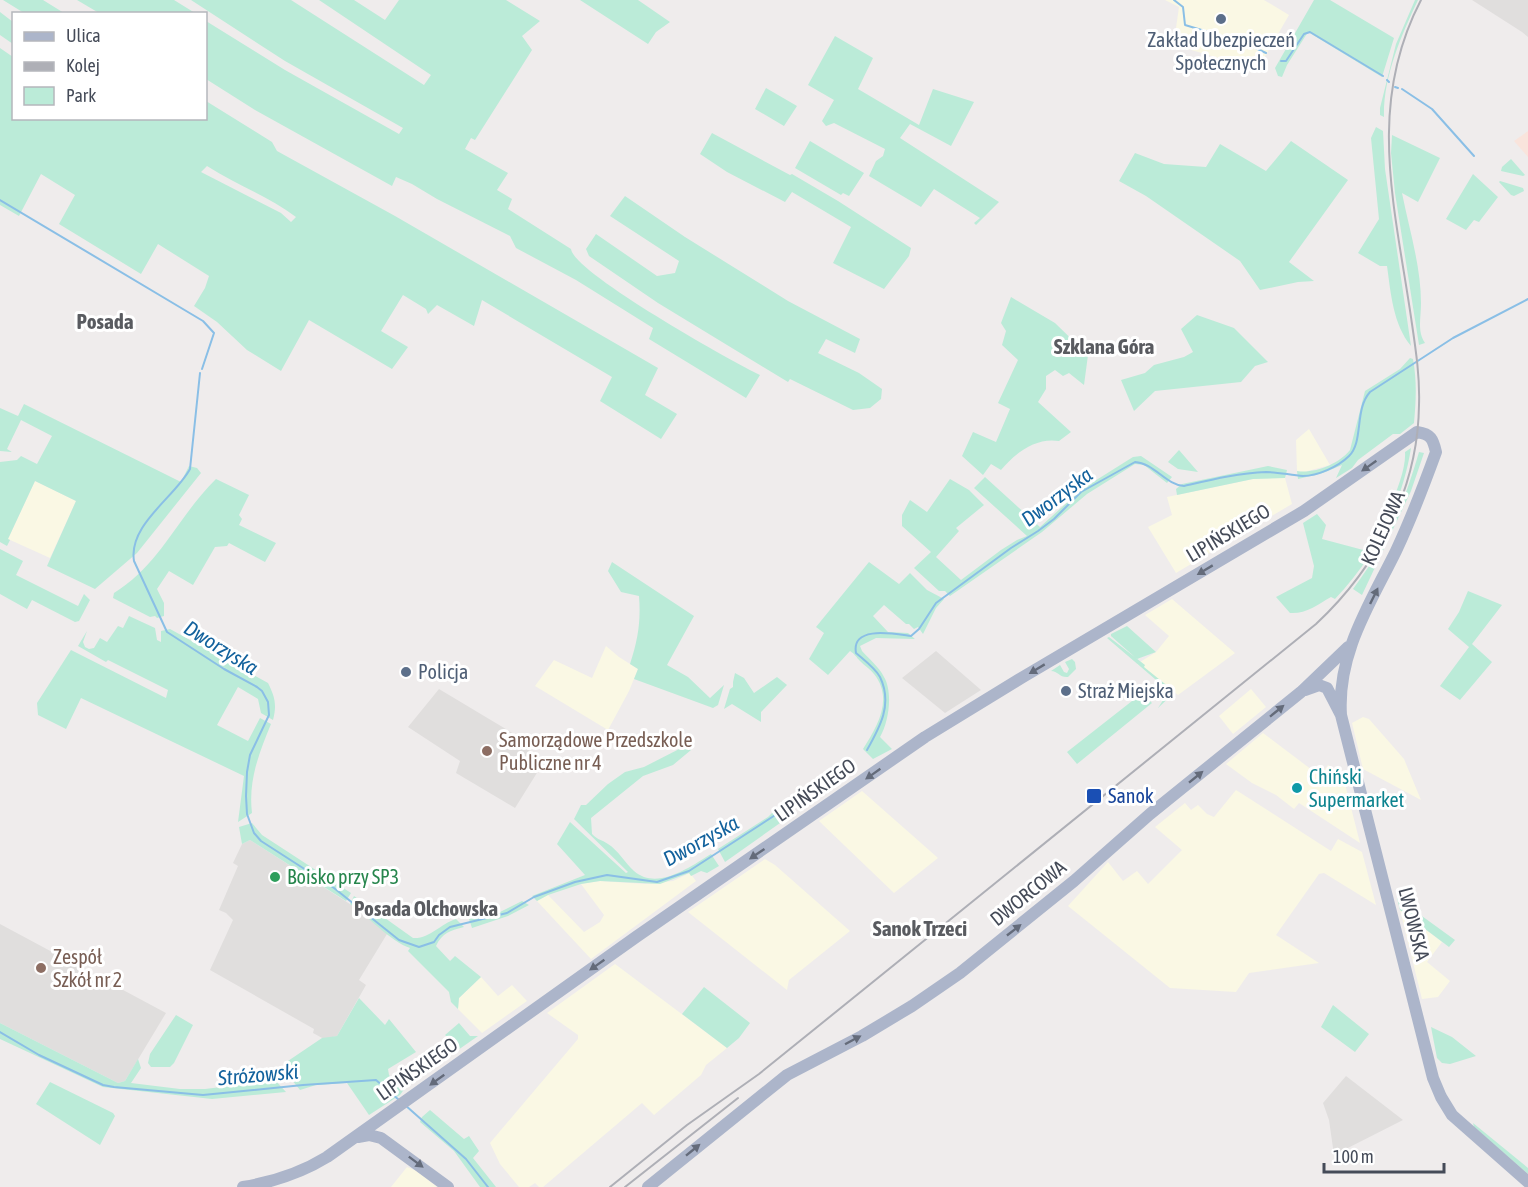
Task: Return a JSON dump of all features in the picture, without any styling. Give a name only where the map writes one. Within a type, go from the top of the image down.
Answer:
[{"type":"main road","name":"KOLEJOWA","points":[[1341,715],[1341,680],[1349,646],[1398,545],[1436,452],[1430,436],[1417,432]]},
{"type":"main road","name":"LIPIŃSKIEGO","points":[[243,1187],[300,1172],[327,1157],[636,937],[926,737],[1304,511],[1417,432]]},
{"type":"main road","name":"KOLEJOWA","points":[[1301,692],[1349,646]]},
{"type":"main road","name":"LWOWSKA","points":[[1301,692],[1319,685],[1327,688],[1341,715],[1433,1078],[1441,1097],[1452,1115],[1528,1182]]},
{"type":"main road","name":"DWORCOWA","points":[[648,1187],[787,1075],[862,1036],[912,1006],[960,972],[1074,881],[1150,814],[1301,692]]},
{"type":"main road","points":[[390,1144],[382,1131],[382,1126],[392,1111]]},
{"type":"main road","points":[[354,1138],[369,1135],[390,1144],[448,1187]]},
{"type":"main road","name":"LWOWSKA","points":[[1514,1171],[1528,1187]]},
{"type":"shaded area","points":[[1165,0],[1264,0],[1289,15],[1256,69],[1171,44],[1174,42],[1179,7]]},
{"type":"shaded area","points":[[1472,0],[1528,0],[1528,37],[1522,32]]},
{"type":"shaded area","points":[[1528,131],[1528,157],[1514,141]]},
{"type":"shaded area","points":[[1309,429],[1330,465],[1304,472],[1297,471],[1296,440]]},
{"type":"shaded area","points":[[1285,478],[1292,504],[1246,531],[1235,533],[1223,545],[1176,573],[1148,527],[1172,515],[1167,497],[1253,479]]},
{"type":"shaded area","points":[[35,481],[76,501],[50,558],[8,539]]},
{"type":"shaded area","points":[[1172,599],[1235,653],[1178,695],[1137,664],[1156,652],[1169,636],[1145,615]]},
{"type":"shaded area","points":[[606,646],[638,669],[608,730],[535,686],[554,660],[592,678]]},
{"type":"shaded area","points":[[936,651],[981,690],[945,713],[902,678]]},
{"type":"shaded area","name":"Samorządowe Przedszkole Publiczne nr 4","points":[[439,689],[514,734],[520,745],[545,760],[515,808],[456,773],[460,761],[408,727]]},
{"type":"shaded area","points":[[1251,689],[1266,707],[1233,734],[1219,716]]},
{"type":"shaded area","points":[[1363,717],[1369,719],[1404,759],[1421,800],[1363,769],[1352,723]]},
{"type":"shaded area","points":[[1263,733],[1320,776],[1328,765],[1335,769],[1341,768],[1360,843],[1299,803],[1294,809],[1226,764]]},
{"type":"shaded area","points":[[1236,790],[1331,851],[1338,839],[1362,852],[1376,905],[1324,873],[1319,874],[1276,935],[1319,963],[1249,973],[1236,992],[1170,988],[1068,906],[1108,862],[1123,881],[1137,871],[1148,884],[1182,850],[1155,827],[1185,803],[1191,810],[1198,805],[1214,817]]},
{"type":"shaded area","points":[[862,791],[938,858],[894,893],[819,821]]},
{"type":"shaded area","points":[[250,840],[367,915],[387,934],[359,980],[366,985],[337,1036],[324,1039],[313,1033],[314,1029],[210,970],[233,920],[219,910],[238,866],[233,863],[242,844]]},
{"type":"shaded area","points":[[765,859],[775,865],[850,931],[789,980],[787,990],[688,912]]},
{"type":"shaded area","points":[[690,873],[696,881],[591,959],[537,901],[548,895],[584,932],[600,922],[604,915],[581,884],[600,881],[645,884],[673,881]]},
{"type":"shaded area","points":[[1400,910],[1442,942],[1427,962],[1450,981],[1438,997],[1422,999]]},
{"type":"shaded area","name":"Zespół Szkół nr 2","points":[[0,924],[166,1013],[125,1081],[118,1083],[0,1023]]},
{"type":"shaded area","points":[[615,964],[727,1048],[706,1065],[701,1075],[654,1115],[642,1103],[543,1187],[535,1183],[529,1187],[519,1187],[500,1164],[490,1143],[578,1039],[578,1035],[547,1013]]},
{"type":"shaded area","points":[[481,977],[498,996],[512,985],[527,1001],[482,1033],[458,1009],[459,998]]},
{"type":"shaded area","points":[[1346,1076],[1403,1120],[1334,1155],[1329,1120],[1323,1103]]},
{"type":"shaded area","points":[[407,1167],[417,1171],[437,1187],[391,1187]]},
{"type":"green space","points":[[3,0],[43,0],[62,12],[22,12]]},
{"type":"green space","points":[[77,0],[174,0],[193,12],[97,12]]},
{"type":"green space","points":[[191,0],[291,0],[424,85],[431,75],[319,0],[354,0],[385,20],[399,0],[506,0],[540,21],[522,36],[532,50],[475,140],[471,138],[465,149],[508,173],[497,190],[512,199],[508,209],[571,249],[579,261],[624,296],[760,375],[746,398],[649,339],[653,328],[576,280],[516,248],[510,236],[396,177],[392,186],[255,110],[207,80],[207,22],[285,70],[399,134],[403,128],[285,61]]},
{"type":"green space","points":[[580,0],[638,0],[670,22],[656,32],[648,44]]},
{"type":"green space","points":[[1314,0],[1330,0],[1394,38],[1382,77],[1308,32],[1282,77],[1278,76],[1275,68]]},
{"type":"green space","points":[[1415,0],[1418,0],[1400,42],[1386,87],[1384,117],[1380,115],[1380,108],[1396,44]]},
{"type":"green space","points":[[0,12],[12,21],[12,43],[0,35]]},
{"type":"green space","points":[[835,36],[873,58],[858,89],[919,125],[933,89],[974,102],[951,146],[910,124],[900,138],[999,202],[976,225],[974,223],[980,218],[934,189],[921,207],[869,176],[876,161],[883,156],[885,149],[834,123],[826,126],[822,121],[834,100],[808,85]]},
{"type":"green space","points":[[0,48],[12,56],[12,120],[207,120],[207,102],[272,142],[277,151],[395,216],[658,368],[645,395],[677,414],[661,439],[600,401],[612,377],[482,300],[474,326],[437,305],[428,314],[426,309],[403,295],[381,331],[408,347],[392,369],[309,320],[281,371],[247,350],[217,322],[194,306],[209,276],[158,244],[141,274],[59,224],[75,195],[41,174],[19,216],[0,205]],"holes":[[[207,166],[296,217],[291,222],[281,213],[201,172]]]},
{"type":"green space","points":[[766,88],[797,106],[784,126],[755,109]]},
{"type":"green space","points":[[1376,127],[1383,131],[1385,169],[1411,346],[1397,318],[1387,266],[1380,266],[1358,253],[1379,219],[1371,138]]},
{"type":"green space","points":[[712,133],[790,175],[792,174],[838,201],[911,248],[909,256],[884,289],[833,263],[851,227],[792,192],[785,202],[727,172],[700,154]]},
{"type":"green space","points":[[1392,135],[1440,158],[1418,202],[1402,193],[1419,275],[1420,329],[1425,343],[1419,345],[1395,193],[1391,153]]},
{"type":"green space","points":[[810,141],[864,173],[849,196],[843,193],[841,195],[795,168]]},
{"type":"green space","points":[[1291,141],[1348,180],[1289,262],[1314,281],[1260,290],[1240,261],[1146,196],[1119,181],[1135,153],[1164,164],[1206,167],[1220,144],[1266,171]]},
{"type":"green space","points":[[1511,159],[1525,175],[1501,171]]},
{"type":"green space","points":[[1473,174],[1498,197],[1479,222],[1474,220],[1466,230],[1446,219]]},
{"type":"green space","points":[[1500,181],[1523,188],[1524,191],[1514,196],[1511,195]]},
{"type":"green space","points":[[625,196],[685,237],[788,301],[860,339],[855,353],[826,339],[818,353],[859,373],[882,389],[881,399],[870,408],[853,410],[790,379],[788,382],[658,303],[589,256],[586,249],[596,234],[657,276],[675,273],[679,261],[610,216]]},
{"type":"green space","points":[[1011,297],[1055,323],[1088,355],[1084,385],[1069,373],[1063,376],[1055,370],[1046,376],[1046,389],[1038,402],[1071,432],[1059,441],[1050,440],[1034,444],[1013,458],[1001,470],[991,464],[983,475],[962,456],[973,432],[996,442],[1010,409],[998,403],[1018,360],[1002,345],[1006,331],[1001,323]]},
{"type":"green space","points":[[1197,315],[1234,328],[1268,362],[1255,366],[1241,382],[1155,391],[1134,411],[1121,380],[1145,373],[1154,365],[1184,357],[1193,352],[1181,329]]},
{"type":"green space","points":[[1410,358],[1413,359],[1415,375],[1414,423],[1400,434],[1393,434],[1358,460],[1352,468],[1336,478],[1342,465],[1323,473],[1298,479],[1297,471],[1304,472],[1326,467],[1339,460],[1350,450],[1365,391],[1400,369]]},
{"type":"green space","points":[[24,404],[181,482],[189,466],[197,468],[201,473],[137,553],[95,589],[47,566],[76,501],[35,481],[8,539],[10,540],[7,546],[0,542],[0,462],[17,460],[21,456],[37,464],[52,436],[21,420],[7,449],[12,452],[0,451],[0,408],[18,416]]},
{"type":"green space","points":[[1411,448],[1401,490],[1393,510],[1384,530],[1362,566],[1335,599],[1331,597],[1306,610],[1290,613],[1276,597],[1312,578],[1314,566],[1303,523],[1317,514],[1326,525],[1322,539],[1367,551],[1397,489],[1402,475],[1405,452]]},
{"type":"green space","points":[[1179,450],[1198,472],[1178,469],[1168,462]]},
{"type":"green space","points":[[1419,452],[1424,453],[1411,491],[1362,595],[1353,589],[1393,524]]},
{"type":"green space","points":[[1141,456],[1172,477],[1167,483],[1144,465],[1135,464],[1087,494],[1042,532],[950,596],[945,591],[939,591],[914,568],[931,552],[902,526],[902,515],[910,500],[927,512],[950,479],[969,490],[984,505],[956,528],[959,531],[936,557],[961,580],[1001,550],[1027,536],[974,488],[985,477],[1040,527],[1082,489],[1133,457]]},
{"type":"green space","points":[[1268,466],[1287,470],[1285,478],[1253,479],[1177,495],[1176,489],[1182,484]]},
{"type":"green space","points":[[216,479],[249,495],[239,515],[242,519],[239,525],[276,543],[265,562],[229,543],[227,546],[215,547],[193,585],[169,571],[157,589],[164,603],[164,616],[157,618],[150,617],[113,598],[114,593],[130,581],[157,554]]},
{"type":"green space","points":[[0,549],[23,561],[16,575],[78,606],[84,594],[90,600],[79,621],[75,622],[32,600],[27,609],[0,594]]},
{"type":"green space","points":[[612,562],[694,616],[667,665],[688,677],[710,698],[724,685],[718,705],[713,708],[634,679],[638,669],[630,664],[638,630],[639,596],[621,592],[608,571]]},
{"type":"green space","points":[[869,562],[899,584],[910,573],[927,590],[944,599],[936,608],[923,634],[918,627],[914,629],[906,624],[884,605],[873,616],[888,632],[908,633],[915,639],[876,638],[860,646],[882,673],[887,683],[889,699],[888,715],[880,737],[892,749],[873,759],[863,749],[881,713],[883,693],[880,683],[850,651],[828,675],[809,659],[824,633],[816,627]]},
{"type":"green space","points":[[1468,591],[1502,605],[1472,644],[1492,662],[1460,700],[1440,686],[1469,647],[1448,629],[1459,612]]},
{"type":"green space","points":[[129,616],[155,628],[157,640],[161,642],[161,631],[170,629],[268,683],[275,701],[273,720],[261,713],[258,699],[238,687],[217,725],[248,741],[260,718],[271,724],[253,778],[252,813],[238,822],[244,776],[81,698],[66,729],[38,715],[37,703],[71,650],[166,698],[168,690],[108,660],[106,662],[78,646],[87,631],[83,642],[85,647],[94,648],[100,638],[107,642],[118,626],[123,628]]},
{"type":"green space","points":[[1127,626],[1156,652],[1137,659],[1111,636]]},
{"type":"green space","points":[[1109,637],[1175,692],[1158,708],[1169,691],[1107,638]]},
{"type":"green space","points":[[1072,659],[1076,669],[1068,677],[1051,671],[1060,665],[1067,673],[1069,669],[1065,662]]},
{"type":"green space","points":[[735,673],[744,678],[754,693],[777,677],[787,685],[761,712],[761,722],[732,704],[724,709],[730,689],[733,687]]},
{"type":"green space","points":[[1155,683],[1146,697],[1152,703],[1077,764],[1067,752]]},
{"type":"green space","points":[[687,745],[691,750],[673,765],[643,776],[591,818],[592,834],[612,847],[634,871],[643,877],[653,879],[673,875],[711,854],[719,866],[707,873],[701,871],[691,876],[689,873],[660,884],[600,881],[581,884],[537,901],[532,896],[585,875],[557,844],[570,822],[626,873],[628,872],[574,819],[581,805],[586,805],[608,784],[625,772],[644,767]]},
{"type":"green space","points":[[784,801],[790,816],[725,862],[718,849],[768,817]]},
{"type":"green space","points":[[252,823],[262,835],[351,893],[346,901],[250,840],[242,844],[239,827]]},
{"type":"green space","points":[[354,896],[413,938],[430,934],[456,919],[464,927],[447,933],[436,946],[450,961],[455,956],[481,977],[459,998],[458,1009],[451,1002],[449,992],[408,951],[410,948],[387,934],[350,904]]},
{"type":"green space","points":[[1397,898],[1455,940],[1449,947],[1400,910]]},
{"type":"green space","points":[[522,901],[529,905],[508,916],[472,928],[469,919],[498,913]]},
{"type":"green space","points":[[704,987],[750,1023],[739,1038],[727,1048],[682,1014]]},
{"type":"green space","points":[[359,998],[385,1025],[389,1019],[416,1052],[388,1069],[389,1075],[401,1091],[405,1088],[400,1095],[369,1115],[347,1083],[316,1085],[300,1090],[283,1069],[285,1063],[322,1038],[337,1036]]},
{"type":"green space","points":[[1333,1005],[1369,1034],[1355,1052],[1321,1027]]},
{"type":"green space","points":[[176,1015],[193,1025],[170,1067],[151,1067],[148,1063],[150,1054]]},
{"type":"green space","points":[[0,1023],[118,1083],[125,1081],[138,1059],[141,1068],[131,1083],[180,1089],[205,1089],[274,1079],[286,1092],[212,1099],[103,1087],[0,1039]]},
{"type":"green space","points":[[459,1023],[470,1036],[478,1036],[458,1050],[453,1047],[445,1035]]},
{"type":"green space","points":[[1431,1027],[1452,1037],[1476,1056],[1450,1064],[1442,1063],[1437,1058]]},
{"type":"green space","points":[[50,1082],[113,1113],[115,1116],[100,1145],[36,1104]]},
{"type":"green space","points":[[430,1110],[464,1139],[469,1136],[479,1151],[473,1158],[496,1187],[480,1187],[454,1151],[420,1122]]},
{"type":"green space","points":[[1473,1123],[1528,1168],[1528,1174],[1474,1127]]},
{"type":"waterway","points":[[1174,0],[1183,7],[1185,25],[1245,43],[1266,53]]},
{"type":"waterway","points":[[1281,61],[1286,61],[1304,34],[1310,32],[1383,76]]},
{"type":"waterway","points":[[1402,89],[1432,109],[1474,156]]},
{"type":"waterway","name":"Dworzyska","points":[[0,200],[203,321],[214,333],[202,369]]},
{"type":"waterway","name":"Dworzyska","points":[[867,750],[880,724],[885,697],[880,677],[856,653],[856,644],[860,638],[876,633],[911,636],[919,629],[936,603],[1054,519],[1081,492],[1135,462],[1142,463],[1171,482],[1184,486],[1256,473],[1271,472],[1309,476],[1333,467],[1354,450],[1362,407],[1370,392],[1453,338],[1528,299]]},
{"type":"waterway","name":"Dworzyska","points":[[200,373],[190,469],[145,523],[134,548],[134,561],[167,632],[224,669],[257,687],[268,702],[269,715],[250,755],[247,772],[247,814],[254,833],[261,841],[334,888],[399,940],[419,947],[434,942],[450,927],[507,913],[534,897],[575,882],[607,875],[657,882],[689,871],[783,810]]},
{"type":"waterway","name":"Stróżowski","points":[[0,1032],[39,1055],[103,1085],[114,1087],[203,1095],[376,1080],[399,1100]]},
{"type":"waterway","name":"Stróżowski","points":[[405,1105],[466,1159],[488,1187]]},
{"type":"railway","points":[[610,1187],[687,1125],[759,1074],[1316,624],[1358,578],[1390,525],[1402,497],[1417,436],[1418,375],[1393,200],[1389,120],[1394,80],[1404,40],[1421,0]]},
{"type":"railway","points":[[625,1187],[738,1098]]},
{"type":"place","name":"Zakład Ubezpieczeń Społecznych","points":[[1221,19]]},
{"type":"place","name":"Policja","points":[[406,672]]},
{"type":"place","name":"Straż Miejska","points":[[1066,691]]},
{"type":"place","name":"Samorządowe Przedszkole Publiczne nr 4","points":[[487,751]]},
{"type":"place","name":"Chiński Supermarket","points":[[1297,788]]},
{"type":"place","name":"Sanok","points":[[1094,796]]},
{"type":"place","name":"Boisko przy SP3","points":[[275,877]]},
{"type":"place","name":"Zespół Szkół nr 2","points":[[41,968]]},
{"type":"district","name":"Posada","points":[[105,322]]},
{"type":"district","name":"Szklana Góra","points":[[1104,347]]},
{"type":"district","name":"Posada Olchowska","points":[[426,909]]},
{"type":"district","name":"Sanok Trzeci","points":[[920,929]]}]
